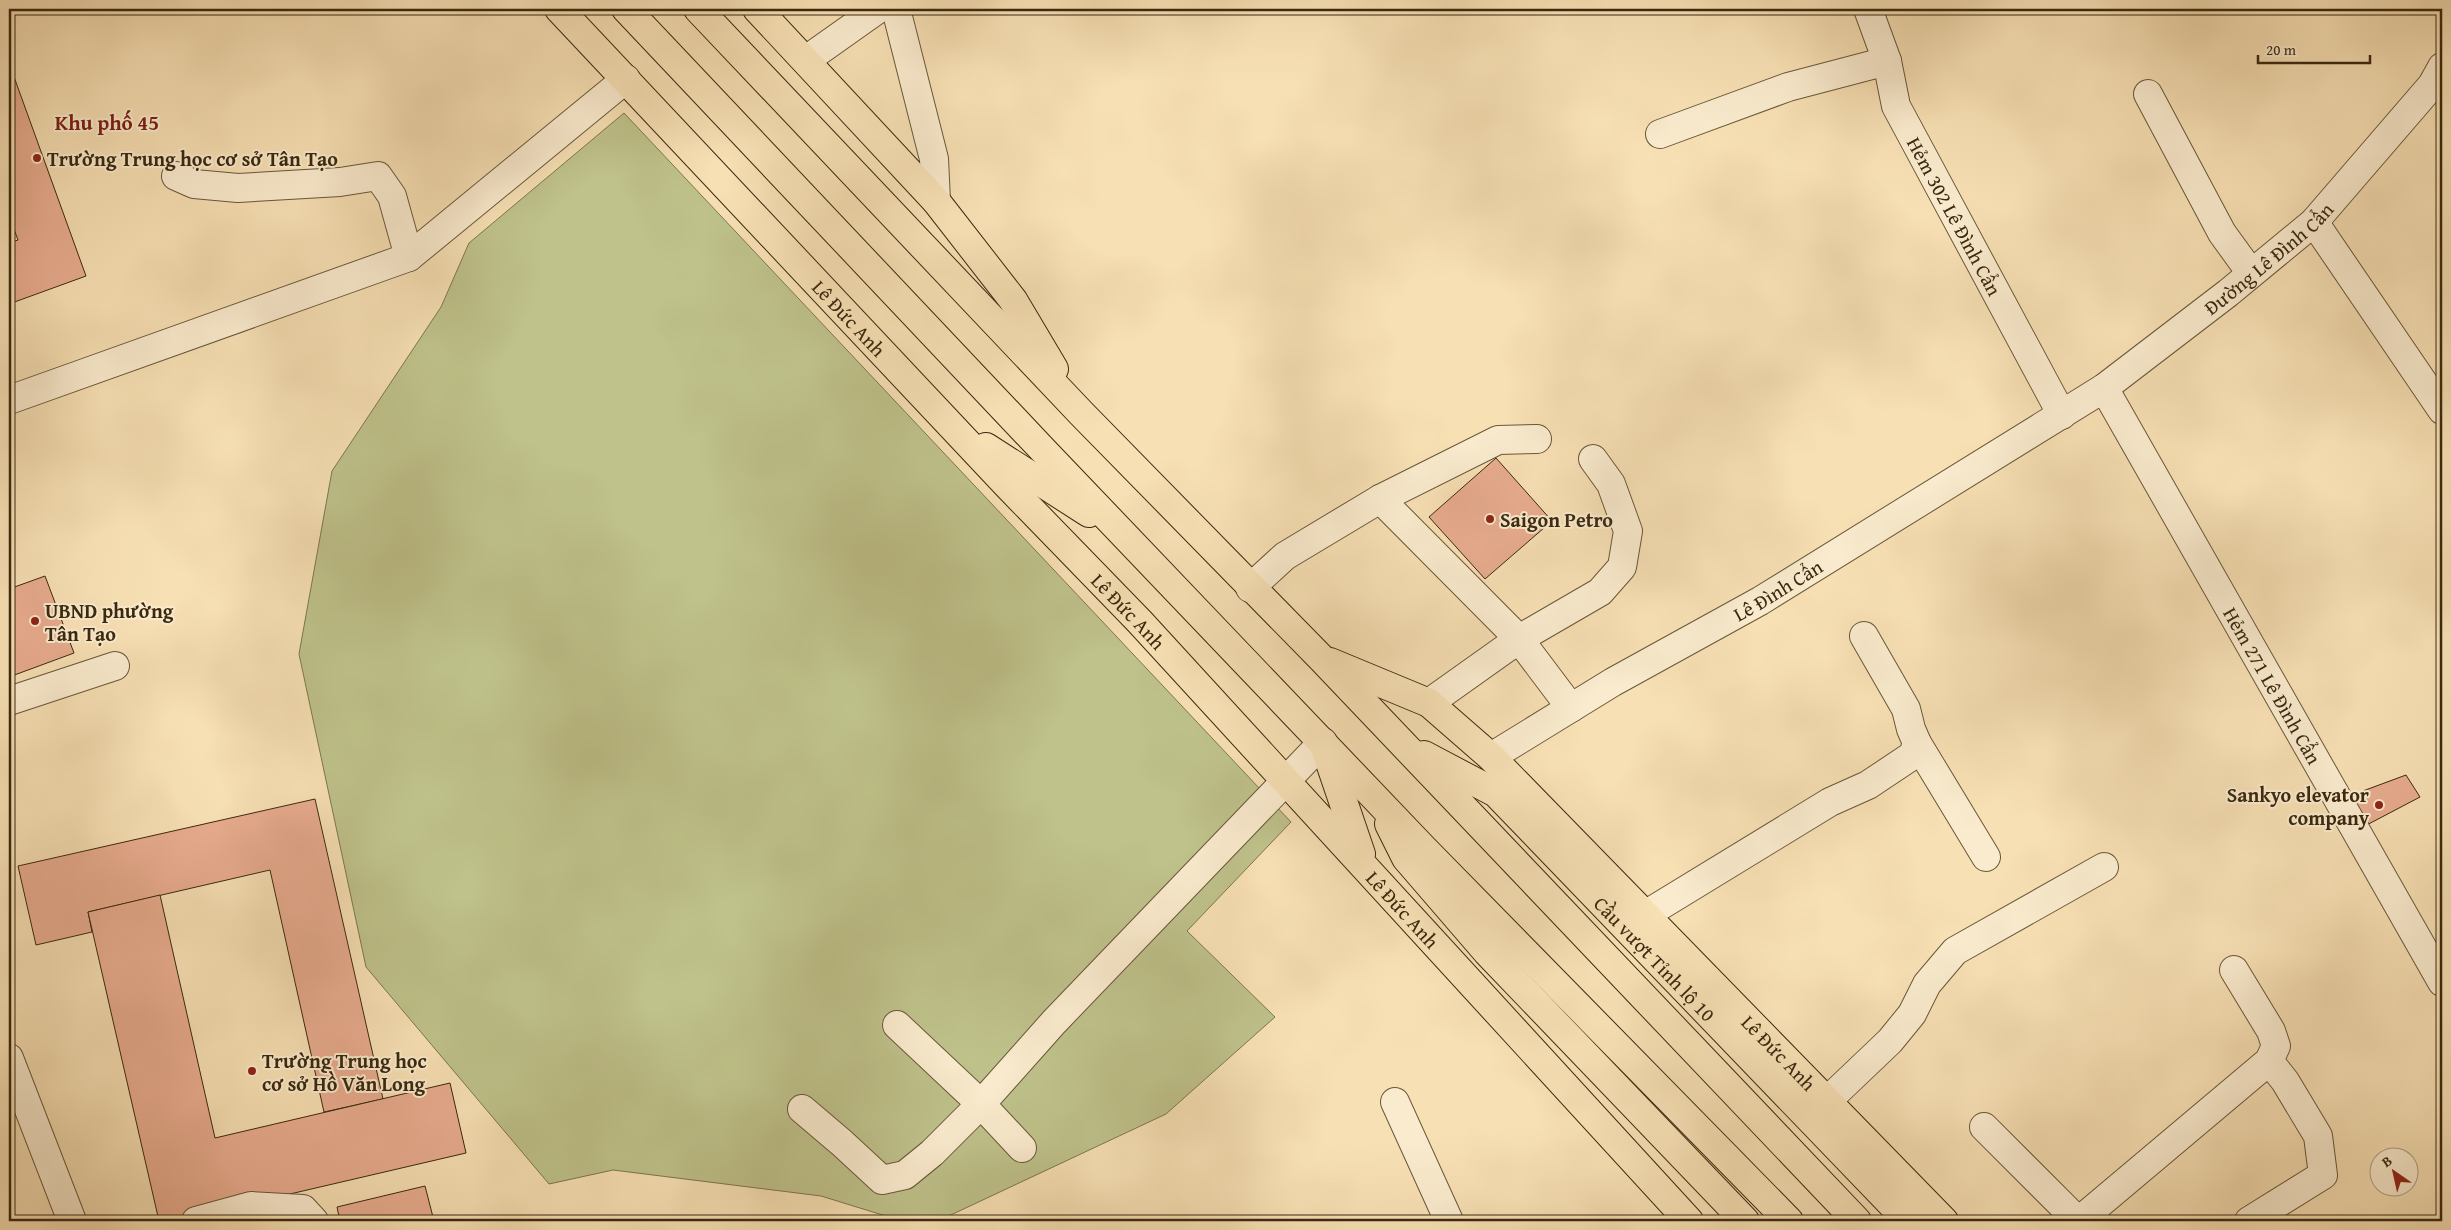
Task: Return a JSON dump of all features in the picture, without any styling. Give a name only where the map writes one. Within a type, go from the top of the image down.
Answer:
[{"type":"highway","name":"Lê Đức Anh","points":[[559,9],[1287,780],[1690,1221]]},
{"type":"highway","points":[[626,9],[1376,798],[1487,952],[1745,1221]]},
{"type":"highway","name":"Lê Đức Anh","points":[[698,9],[1081,413],[1250,588],[1322,659],[1429,703],[1491,757],[1944,1221]]},
{"type":"highway","name":"Lê Đức Anh","points":[[757,9],[936,201],[1012,300],[1081,413]]},
{"type":"highway","points":[[955,427],[1127,538]]},
{"type":"highway","name":"Cầu vượt Tỉnh lộ 10","points":[[1322,659],[1857,1221]]},
{"type":"highway","points":[[1323,742],[1365,865]]},
{"type":"highway","name":"Cầu vượt Tỉnh lộ 10","points":[[1404,745],[1496,792],[1908,1221]]},
{"type":"highway","points":[[1415,853],[1789,1221]]},
{"type":"street","points":[[806,60],[878,9]]},
{"type":"street","points":[[896,9],[934,159],[936,201]]},
{"type":"street","name":"Hẻm 302 Lê Đình Cẩn","points":[[1868,9],[1887,61],[1896,106],[2062,415]]},
{"type":"street","points":[[1660,134],[1788,86],[1887,61]]},
{"type":"street","points":[[9,400],[409,257],[626,79]]},
{"type":"street","name":"Đường Lê Đình Cẩn","points":[[2062,415],[2104,388],[2252,273],[2314,222],[2439,84]]},
{"type":"street","points":[[2148,94],[2222,233],[2252,273]]},
{"type":"street","points":[[176,176],[194,184],[238,188],[340,182],[378,176],[392,196],[409,257]]},
{"type":"street","points":[[2314,222],[2442,410]]},
{"type":"street","name":"Hẻm 271 Lê Đình Cẩn","points":[[2104,388],[2442,982]]},
{"type":"street","name":"Lê Đình Cẩn","points":[[1491,757],[1613,682],[1760,601],[2062,415]]},
{"type":"street","points":[[1250,588],[1285,556],[1380,499],[1498,440],[1537,440]]},
{"type":"street","points":[[1429,703],[1519,639],[1600,592],[1622,567],[1628,531],[1611,484],[1593,459]]},
{"type":"street","points":[[1380,499],[1519,639],[1571,708]]},
{"type":"street","points":[[1864,636],[1906,709],[1917,743],[1986,857]]},
{"type":"street","points":[[9,701],[115,666]]},
{"type":"street","points":[[802,1109],[882,1180],[905,1175],[932,1153],[981,1104],[1054,1022],[1323,742]]},
{"type":"street","points":[[1645,915],[1830,802],[1868,785],[1912,755],[1917,743]]},
{"type":"street","points":[[1827,1101],[1890,1040],[1912,1014],[1927,984],[1955,951],[2104,867]]},
{"type":"street","points":[[1984,1128],[2078,1221],[2269,1061],[2276,1046],[2271,1031],[2234,970]]},
{"type":"street","points":[[897,1025],[981,1104],[1022,1148]]},
{"type":"street","points":[[9,1058],[72,1221]]},
{"type":"street","points":[[2249,1221],[2322,1175],[2318,1136],[2285,1081],[2269,1061]]},
{"type":"street","points":[[1395,1102],[1449,1221]]},
{"type":"street","points":[[196,1221],[251,1206],[302,1209],[314,1221]]},
{"type":"green space","points":[[624,113],[1291,822],[1187,931],[1275,1017],[1166,1114],[938,1221],[902,1221],[821,1196],[613,1170],[549,1184],[366,967],[299,654],[332,471],[441,307],[469,243]]},
{"type":"building","points":[[9,63],[86,276],[9,304],[9,243],[18,240],[9,216]]},
{"type":"building","name":"Saigon Petro","points":[[1496,458],[1552,521],[1485,579],[1429,517]]},
{"type":"building","name":"UBND phường Tân Tạo","points":[[45,576],[74,653],[9,677],[9,589]]},
{"type":"building","name":"Sankyo elevator company","points":[[2406,775],[2420,797],[2361,828],[2352,812],[2352,795]]},
{"type":"building","points":[[315,799],[383,1099],[324,1112],[270,870],[88,912],[92,932],[36,945],[18,866]]},
{"type":"building","points":[[160,895],[215,1138],[450,1083],[466,1153],[174,1221],[159,1221],[88,912]]},
{"type":"building","points":[[425,1186],[434,1221],[340,1221],[337,1207]]},
{"type":"place","name":"Trường Trung học cơ sở Tân Tạo","points":[[37,158]]},
{"type":"place","name":"Saigon Petro","points":[[1490,519]]},
{"type":"place","name":"UBND phường Tân Tạo","points":[[35,621]]},
{"type":"place","name":"Sankyo elevator company","points":[[2379,805]]},
{"type":"place","name":"Trường Trung học cơ sở Hồ Văn Long","points":[[252,1071]]},
{"type":"district","name":"Khu phố 45","points":[[107,122]]}]
